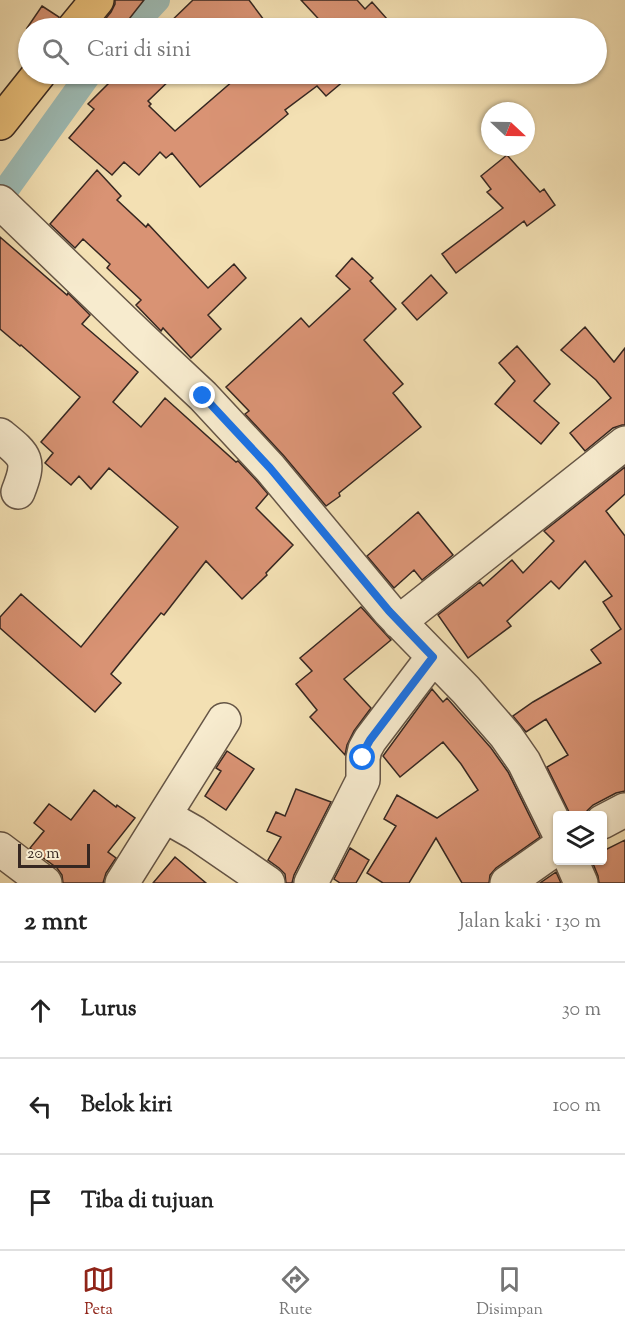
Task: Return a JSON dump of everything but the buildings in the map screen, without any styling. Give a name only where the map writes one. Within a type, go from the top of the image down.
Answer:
[{"type":"main road","points":[[82,18],[97,0]]},
{"type":"main road","points":[[0,123],[31,84]]},
{"type":"street","points":[[3,205],[203,396],[270,468],[399,622],[466,690],[517,750],[553,821]]},
{"type":"street","points":[[0,435],[17,449],[25,460],[26,471],[18,492]]},
{"type":"street","points":[[399,622],[625,443]]},
{"type":"street","points":[[316,882],[363,780],[365,749],[433,657]]},
{"type":"street","points":[[122,883],[224,720]]},
{"type":"street","points":[[607,820],[625,810]]},
{"type":"street","points":[[165,816],[268,883]]},
{"type":"street","points":[[0,849],[45,883]]},
{"type":"street","points":[[507,883],[553,851]]},
{"type":"street","points":[[573,865],[581,883]]},
{"type":"waterway","points":[[140,18],[157,0]]},
{"type":"waterway","points":[[0,198],[82,84]]},
{"type":"route","points":[[203,396],[270,468],[389,611],[433,657],[370,740],[363,758]]}]
